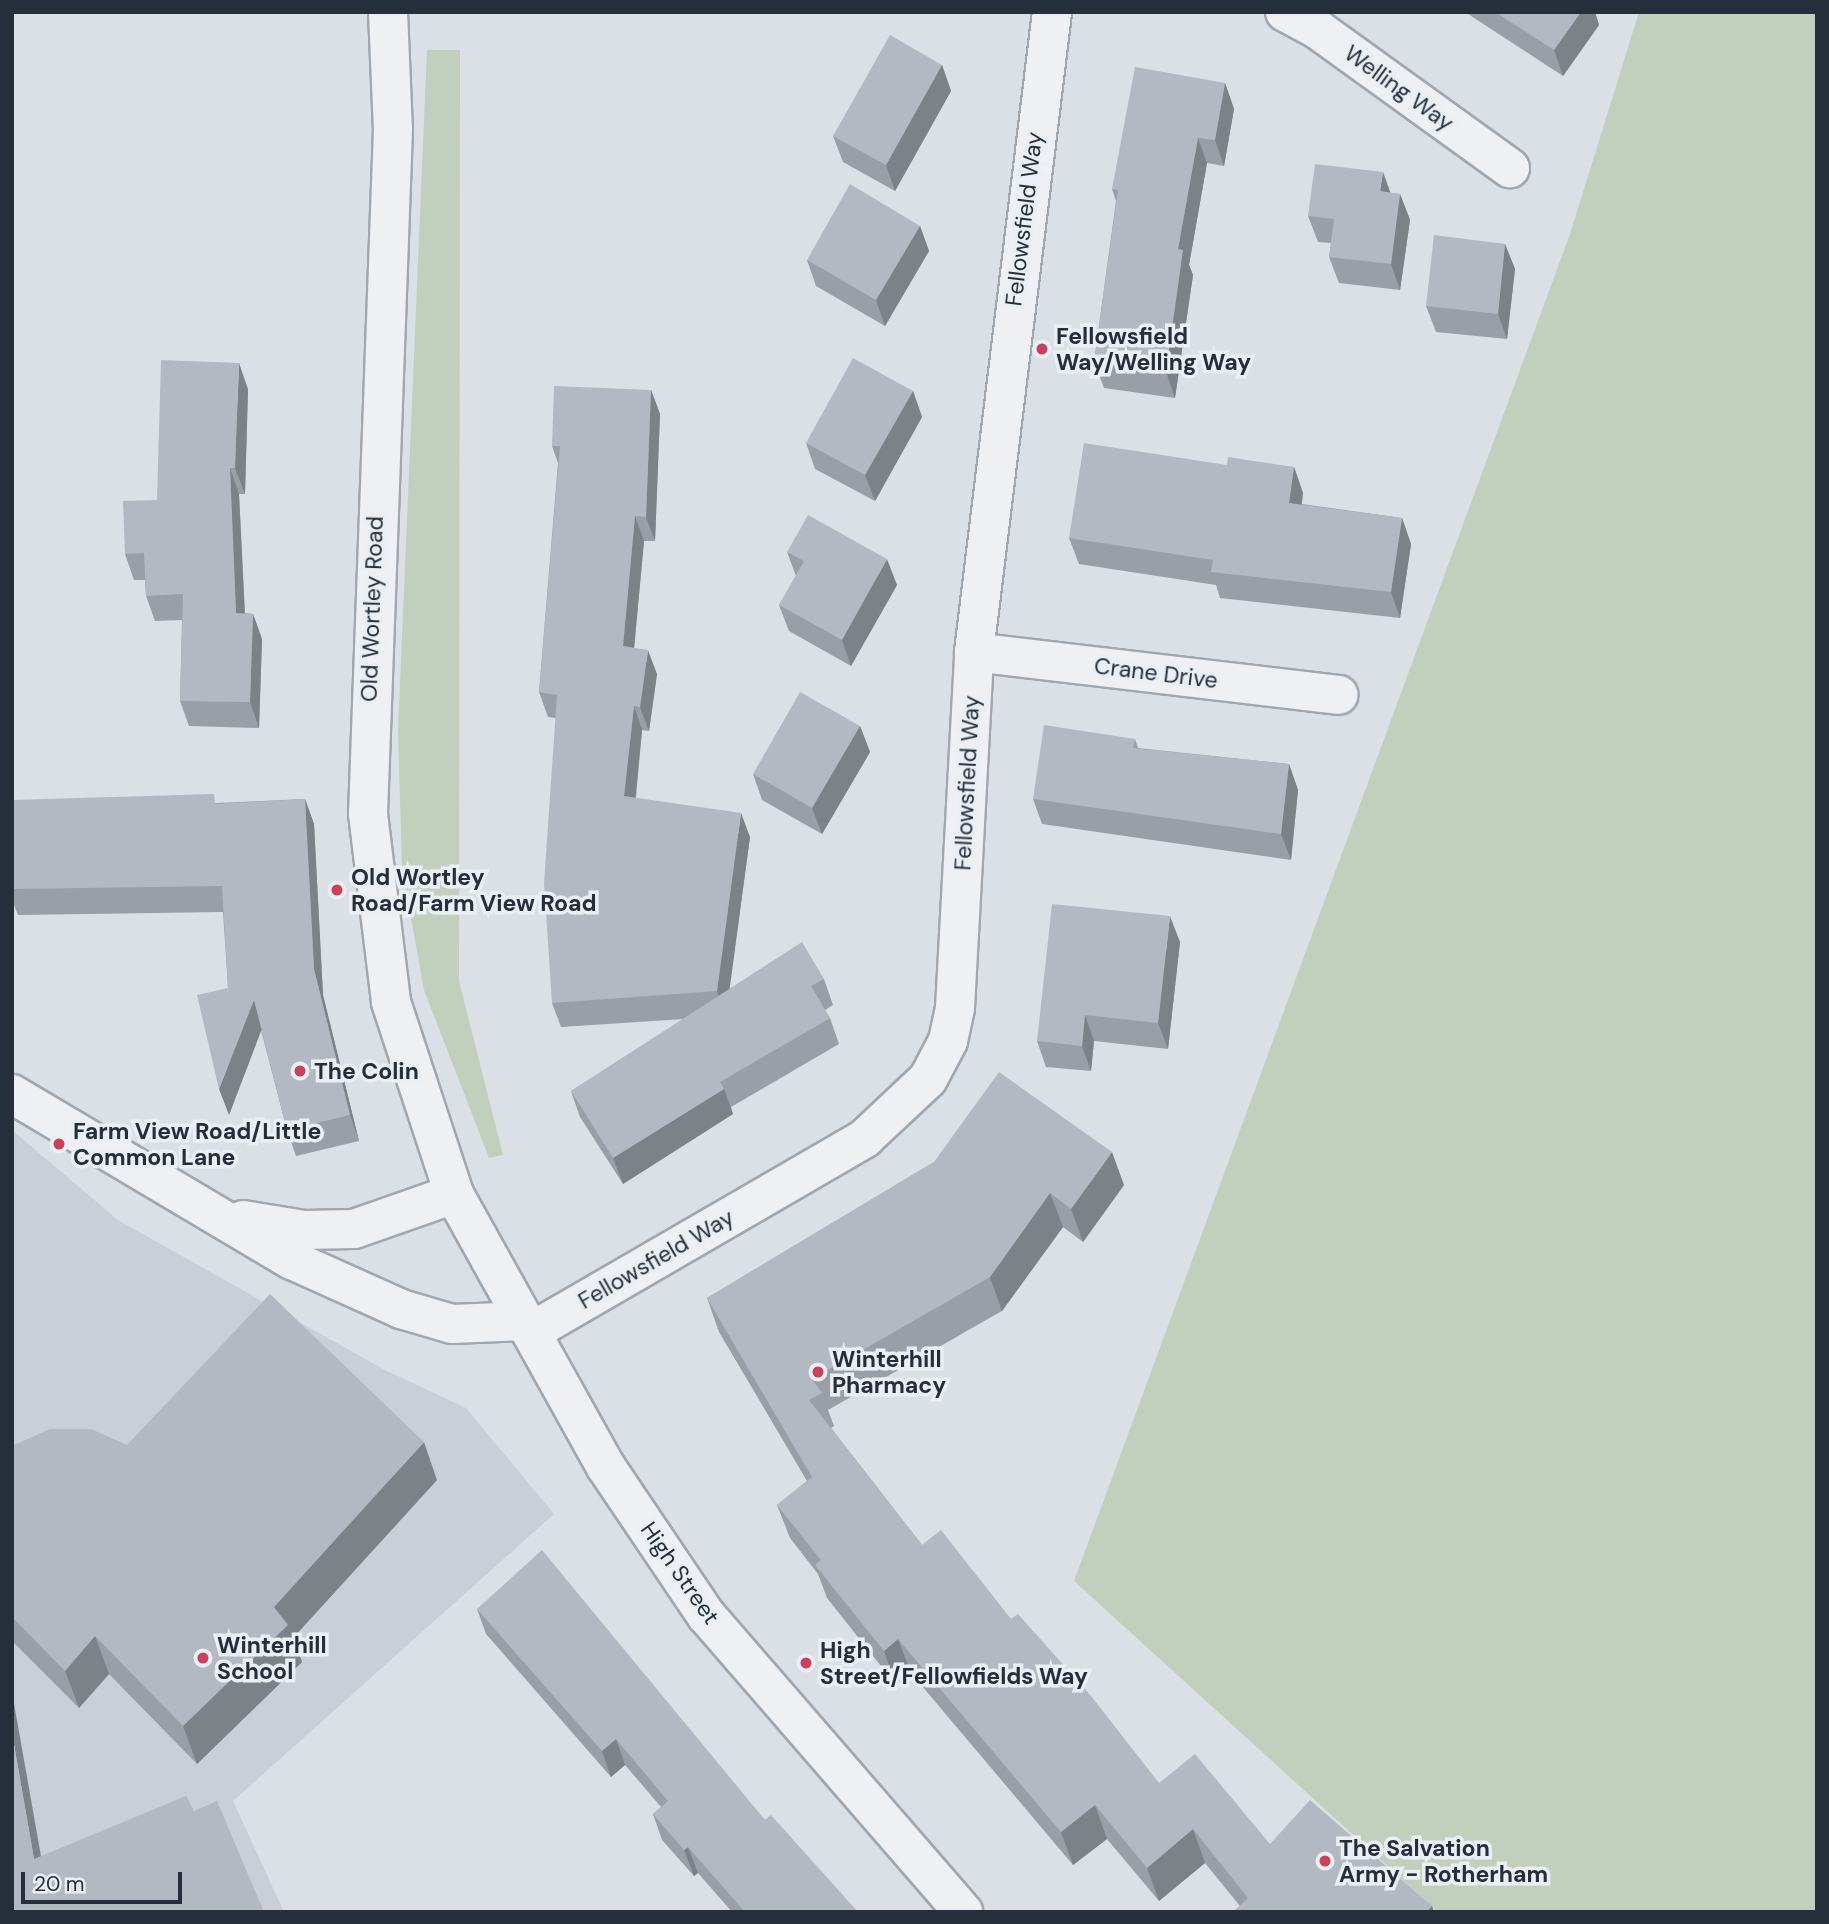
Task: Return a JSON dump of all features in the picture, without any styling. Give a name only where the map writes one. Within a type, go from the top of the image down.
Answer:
[{"type":"street","name":"Old Wortley Road","points":[[388,12],[393,129],[368,814],[391,1002],[454,1194]]},
{"type":"street","name":"Fellowsfield Way","points":[[528,1326],[865,1138],[928,1079],[955,1008],[974,652],[1052,12]]},
{"type":"street","name":"Welling Way","points":[[1285,12],[1317,29],[1510,168]]},
{"type":"street","name":"Crane Drive","points":[[974,652],[1338,695]]},
{"type":"street","points":[[12,1094],[227,1217],[292,1260],[401,1309],[452,1324],[528,1326]]},
{"type":"street","points":[[227,1217],[304,1230],[354,1228],[454,1194]]},
{"type":"street","name":"High Street","points":[[454,1194],[606,1466],[706,1615],[963,1912]]},
{"type":"shaded area","name":"Winterhill School","points":[[12,1130],[118,1220],[385,1370],[466,1408],[554,1514],[233,1801],[284,1912],[12,1912]]},
{"type":"green space","points":[[1639,12],[1817,12],[1817,1912],[1438,1912],[1074,1581],[1570,234]]},
{"type":"green space","points":[[427,50],[460,50],[459,981],[503,1155],[489,1158],[424,990],[402,868],[398,731]]},
{"type":"building","points":[[1495,12],[1581,12],[1554,50]]},
{"type":"building","points":[[890,35],[942,65],[886,165],[833,136]]},
{"type":"building","points":[[1135,67],[1225,83],[1215,140],[1198,138],[1178,249],[1183,250],[1166,372],[1094,362],[1118,190],[1112,189]]},
{"type":"building","points":[[1315,164],[1383,172],[1380,191],[1400,194],[1391,264],[1329,257],[1334,219],[1308,216]]},
{"type":"building","points":[[850,184],[920,226],[876,300],[807,260]]},
{"type":"building","points":[[1434,235],[1505,244],[1498,314],[1426,306]]},
{"type":"building","points":[[853,358],[913,391],[865,475],[806,443]]},
{"type":"building","points":[[161,360],[239,363],[235,468],[230,468],[236,613],[253,614],[250,702],[180,701],[183,594],[146,596],[144,553],[125,554],[123,501],[157,500]]},
{"type":"building","points":[[554,386],[651,390],[646,517],[635,516],[623,646],[648,650],[640,707],[634,706],[624,796],[741,813],[717,991],[552,1003],[544,883],[557,695],[539,692],[560,446],[552,446]]},
{"type":"building","points":[[1084,443],[1227,465],[1228,457],[1294,467],[1289,503],[1402,518],[1391,592],[1211,572],[1213,560],[1069,538]]},
{"type":"building","points":[[808,515],[887,559],[842,640],[779,605],[804,561],[787,552]]},
{"type":"building","points":[[800,692],[860,726],[812,808],[753,774]]},
{"type":"building","points":[[1044,725],[1135,739],[1133,748],[1289,764],[1281,834],[1033,799]]},
{"type":"building","points":[[214,794],[215,804],[305,799],[314,969],[350,1115],[287,1130],[254,1000],[219,1089],[197,995],[228,988],[222,886],[12,889],[12,800]]},
{"type":"building","points":[[1052,904],[1170,916],[1158,1023],[1085,1015],[1082,1046],[1037,1041]]},
{"type":"building","points":[[802,942],[824,979],[811,986],[830,1018],[720,1082],[724,1089],[613,1158],[571,1091]]},
{"type":"building","points":[[999,1072],[1112,1152],[1071,1209],[1050,1193],[990,1277],[812,1379],[822,1393],[809,1400],[922,1545],[941,1530],[1011,1619],[1018,1614],[1091,1696],[1159,1783],[1195,1754],[1270,1844],[1310,1800],[1432,1906],[1426,1912],[1233,1912],[1248,1898],[1193,1829],[1147,1868],[1095,1805],[1061,1832],[898,1639],[884,1651],[815,1565],[821,1560],[777,1505],[812,1477],[707,1298],[934,1162]]},
{"type":"building","points":[[270,1294],[424,1442],[274,1607],[288,1625],[183,1726],[95,1636],[65,1671],[12,1617],[12,1446],[50,1429],[91,1429],[127,1445]]},
{"type":"building","points":[[542,1550],[765,1820],[771,1815],[858,1912],[745,1912],[688,1847],[684,1850],[653,1814],[668,1801],[616,1739],[602,1751],[477,1609]]},
{"type":"building","points":[[12,1733],[34,1859],[186,1796],[194,1811],[217,1801],[264,1912],[12,1912]]},
{"type":"place","name":"Fellowsfield Way/Welling Way","points":[[1042,349]]},
{"type":"place","name":"Old Wortley Road/Farm View Road","points":[[337,890]]},
{"type":"place","name":"The Colin","points":[[300,1071]]},
{"type":"place","name":"Farm View Road/Little Common Lane","points":[[59,1144]]},
{"type":"place","name":"Winterhill Pharmacy","points":[[818,1372]]},
{"type":"place","name":"Winterhill School","points":[[203,1658]]},
{"type":"place","name":"High Street/Fellowfields Way","points":[[806,1663]]},
{"type":"place","name":"The Salvation Army - Rotherham","points":[[1325,1861]]}]
